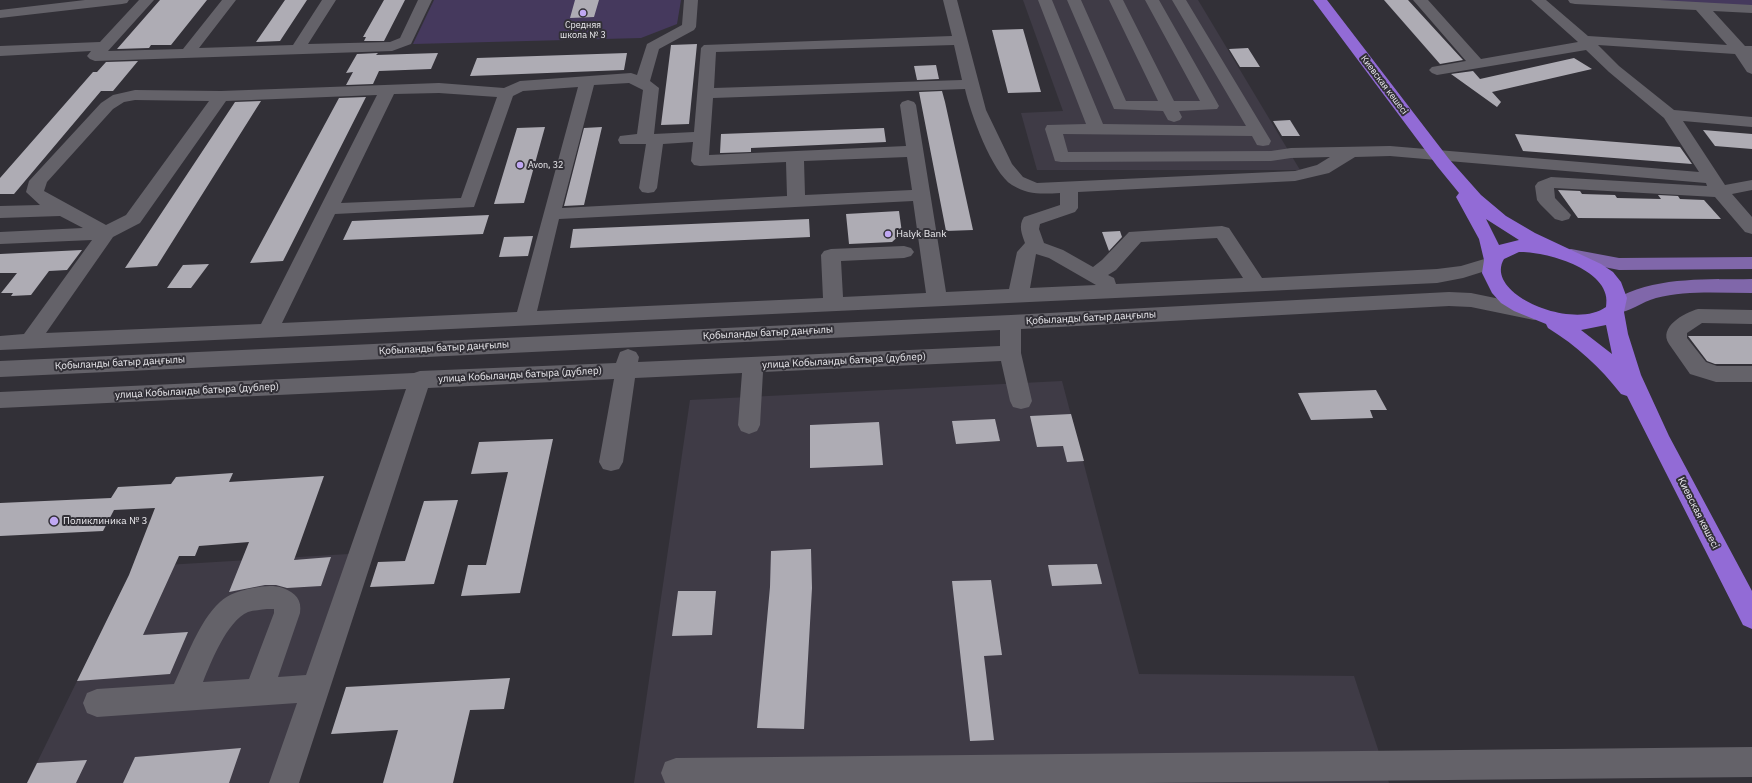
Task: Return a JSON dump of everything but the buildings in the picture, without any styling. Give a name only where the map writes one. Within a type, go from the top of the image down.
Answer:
[{"type":"highway","name":"Киевская көшесі","points":[[1320,0],[1449,170]]},
{"type":"highway","points":[[1449,170],[1499,220],[1528,237],[1592,266],[1607,279],[1616,293],[1616,330],[1627,366],[1643,408]]},
{"type":"highway","points":[[1449,170],[1488,239],[1492,261],[1492,275],[1499,288],[1514,302],[1569,331],[1595,349],[1613,367],[1643,408]]},
{"type":"highway","points":[[1492,261],[1503,250],[1518,246],[1538,246],[1565,253]]},
{"type":"highway","points":[[1538,314],[1565,322],[1586,323],[1603,320],[1615,309]]},
{"type":"highway","name":"Киевская көшесі","points":[[1643,408],[1752,618]]},
{"type":"main road","points":[[1565,253],[1619,264],[1752,263]]},
{"type":"main road","points":[[1615,309],[1645,294],[1672,289],[1752,286]]},
{"type":"street","points":[[147,0],[95,56],[392,46],[406,41],[425,0]]},
{"type":"street","points":[[187,53],[229,0]]},
{"type":"street","points":[[298,49],[329,0]]},
{"type":"street","points":[[642,83],[652,47],[688,27],[691,0]]},
{"type":"street","points":[[950,0],[978,110],[1004,166],[1017,181],[1035,189],[1296,176],[1323,169],[1349,153]]},
{"type":"street","points":[[1045,0],[1097,130]]},
{"type":"street","points":[[1074,0],[1120,106],[1211,106],[1152,0]]},
{"type":"street","points":[[1116,0],[1181,130]]},
{"type":"street","points":[[1179,0],[1272,156]]},
{"type":"street","points":[[1420,0],[1477,64]]},
{"type":"street","points":[[1538,0],[1614,69],[1670,115],[1716,185],[1752,228]]},
{"type":"street","points":[[1575,0],[1752,9]]},
{"type":"street","points":[[0,14],[117,1]]},
{"type":"street","points":[[1701,7],[1746,50],[1752,69]]},
{"type":"street","points":[[915,151],[700,161],[709,48],[960,40]]},
{"type":"street","points":[[1437,70],[1477,64],[1586,43],[1746,50]]},
{"type":"street","points":[[0,51],[104,46]]},
{"type":"street","points":[[106,233],[43,199],[35,192],[38,181],[107,106],[119,98],[135,95],[221,96],[439,88],[506,93],[520,86],[631,78],[651,88],[648,188]]},
{"type":"street","points":[[526,319],[551,214],[587,81]]},
{"type":"street","points":[[706,93],[971,84]]},
{"type":"street","points":[[268,330],[388,90]]},
{"type":"street","points":[[328,209],[468,203],[506,93]]},
{"type":"street","points":[[0,238],[106,233],[133,219],[221,96]]},
{"type":"street","points":[[908,105],[937,300]]},
{"type":"street","points":[[1670,115],[1752,122]]},
{"type":"street","points":[[1257,131],[1053,129],[1061,157],[1272,156],[1291,153],[1390,151],[1436,154],[1716,185]]},
{"type":"street","points":[[626,140],[702,137]]},
{"type":"street","points":[[795,157],[796,202]]},
{"type":"street","points":[[1562,215],[1546,200],[1544,186],[1551,182],[1752,185]]},
{"type":"street","points":[[1036,247],[1030,230],[1032,221],[1069,208],[1069,188]]},
{"type":"street","points":[[551,214],[922,196]]},
{"type":"street","points":[[0,212],[63,210]]},
{"type":"street","points":[[1094,276],[1109,265],[1136,236],[1222,232],[1257,285]]},
{"type":"street","points":[[30,341],[106,233]]},
{"type":"street","points":[[1018,296],[1027,252],[1030,248],[1036,247],[1056,254],[1120,291]]},
{"type":"street","points":[[833,305],[831,255],[904,252]]},
{"type":"street","points":[[0,343],[1437,276],[1463,272],[1492,261]]},
{"type":"street","name":"Қобыланды батыр даңғылы","points":[[0,369],[1011,322],[1450,299],[1471,300],[1538,314]]},
{"type":"street","points":[[611,462],[626,370],[633,314]]},
{"type":"street","points":[[1752,316],[1698,316],[1676,330],[1676,339],[1698,368],[1716,374],[1752,374]]},
{"type":"street","points":[[1011,322],[1010,353],[1021,401]]},
{"type":"street","name":"улица Кобыланды батыра (дублер)","points":[[0,400],[420,379],[1010,353]]},
{"type":"street","points":[[749,425],[753,365]]},
{"type":"street","points":[[284,783],[420,379]]},
{"type":"street","points":[[182,697],[217,624],[229,610],[238,604],[250,600],[277,597],[285,600],[288,605],[287,613],[258,693]]},
{"type":"street","points":[[97,703],[316,688]]},
{"type":"street","points":[[676,773],[1752,762]]},
{"type":"shaded area","points":[[434,0],[681,0],[677,24],[641,38],[413,44]]},
{"type":"shaded area","points":[[1023,0],[1198,0],[1300,170],[1037,170],[1021,113],[1063,111]]},
{"type":"shaded area","points":[[1633,0],[1752,0],[1752,6]]},
{"type":"shaded area","points":[[1062,381],[1139,674],[1354,676],[1389,783],[634,783],[690,400]]},
{"type":"shaded area","points":[[349,554],[272,783],[27,783],[133,567]]},
{"type":"place","name":"Средняя школа № 3","points":[[583,13]]},
{"type":"place","name":"Avon, 32","points":[[520,165]]},
{"type":"place","name":"Halyk Bank","points":[[888,234]]},
{"type":"place","name":"Поликлиника № 3","points":[[54,521]]}]
